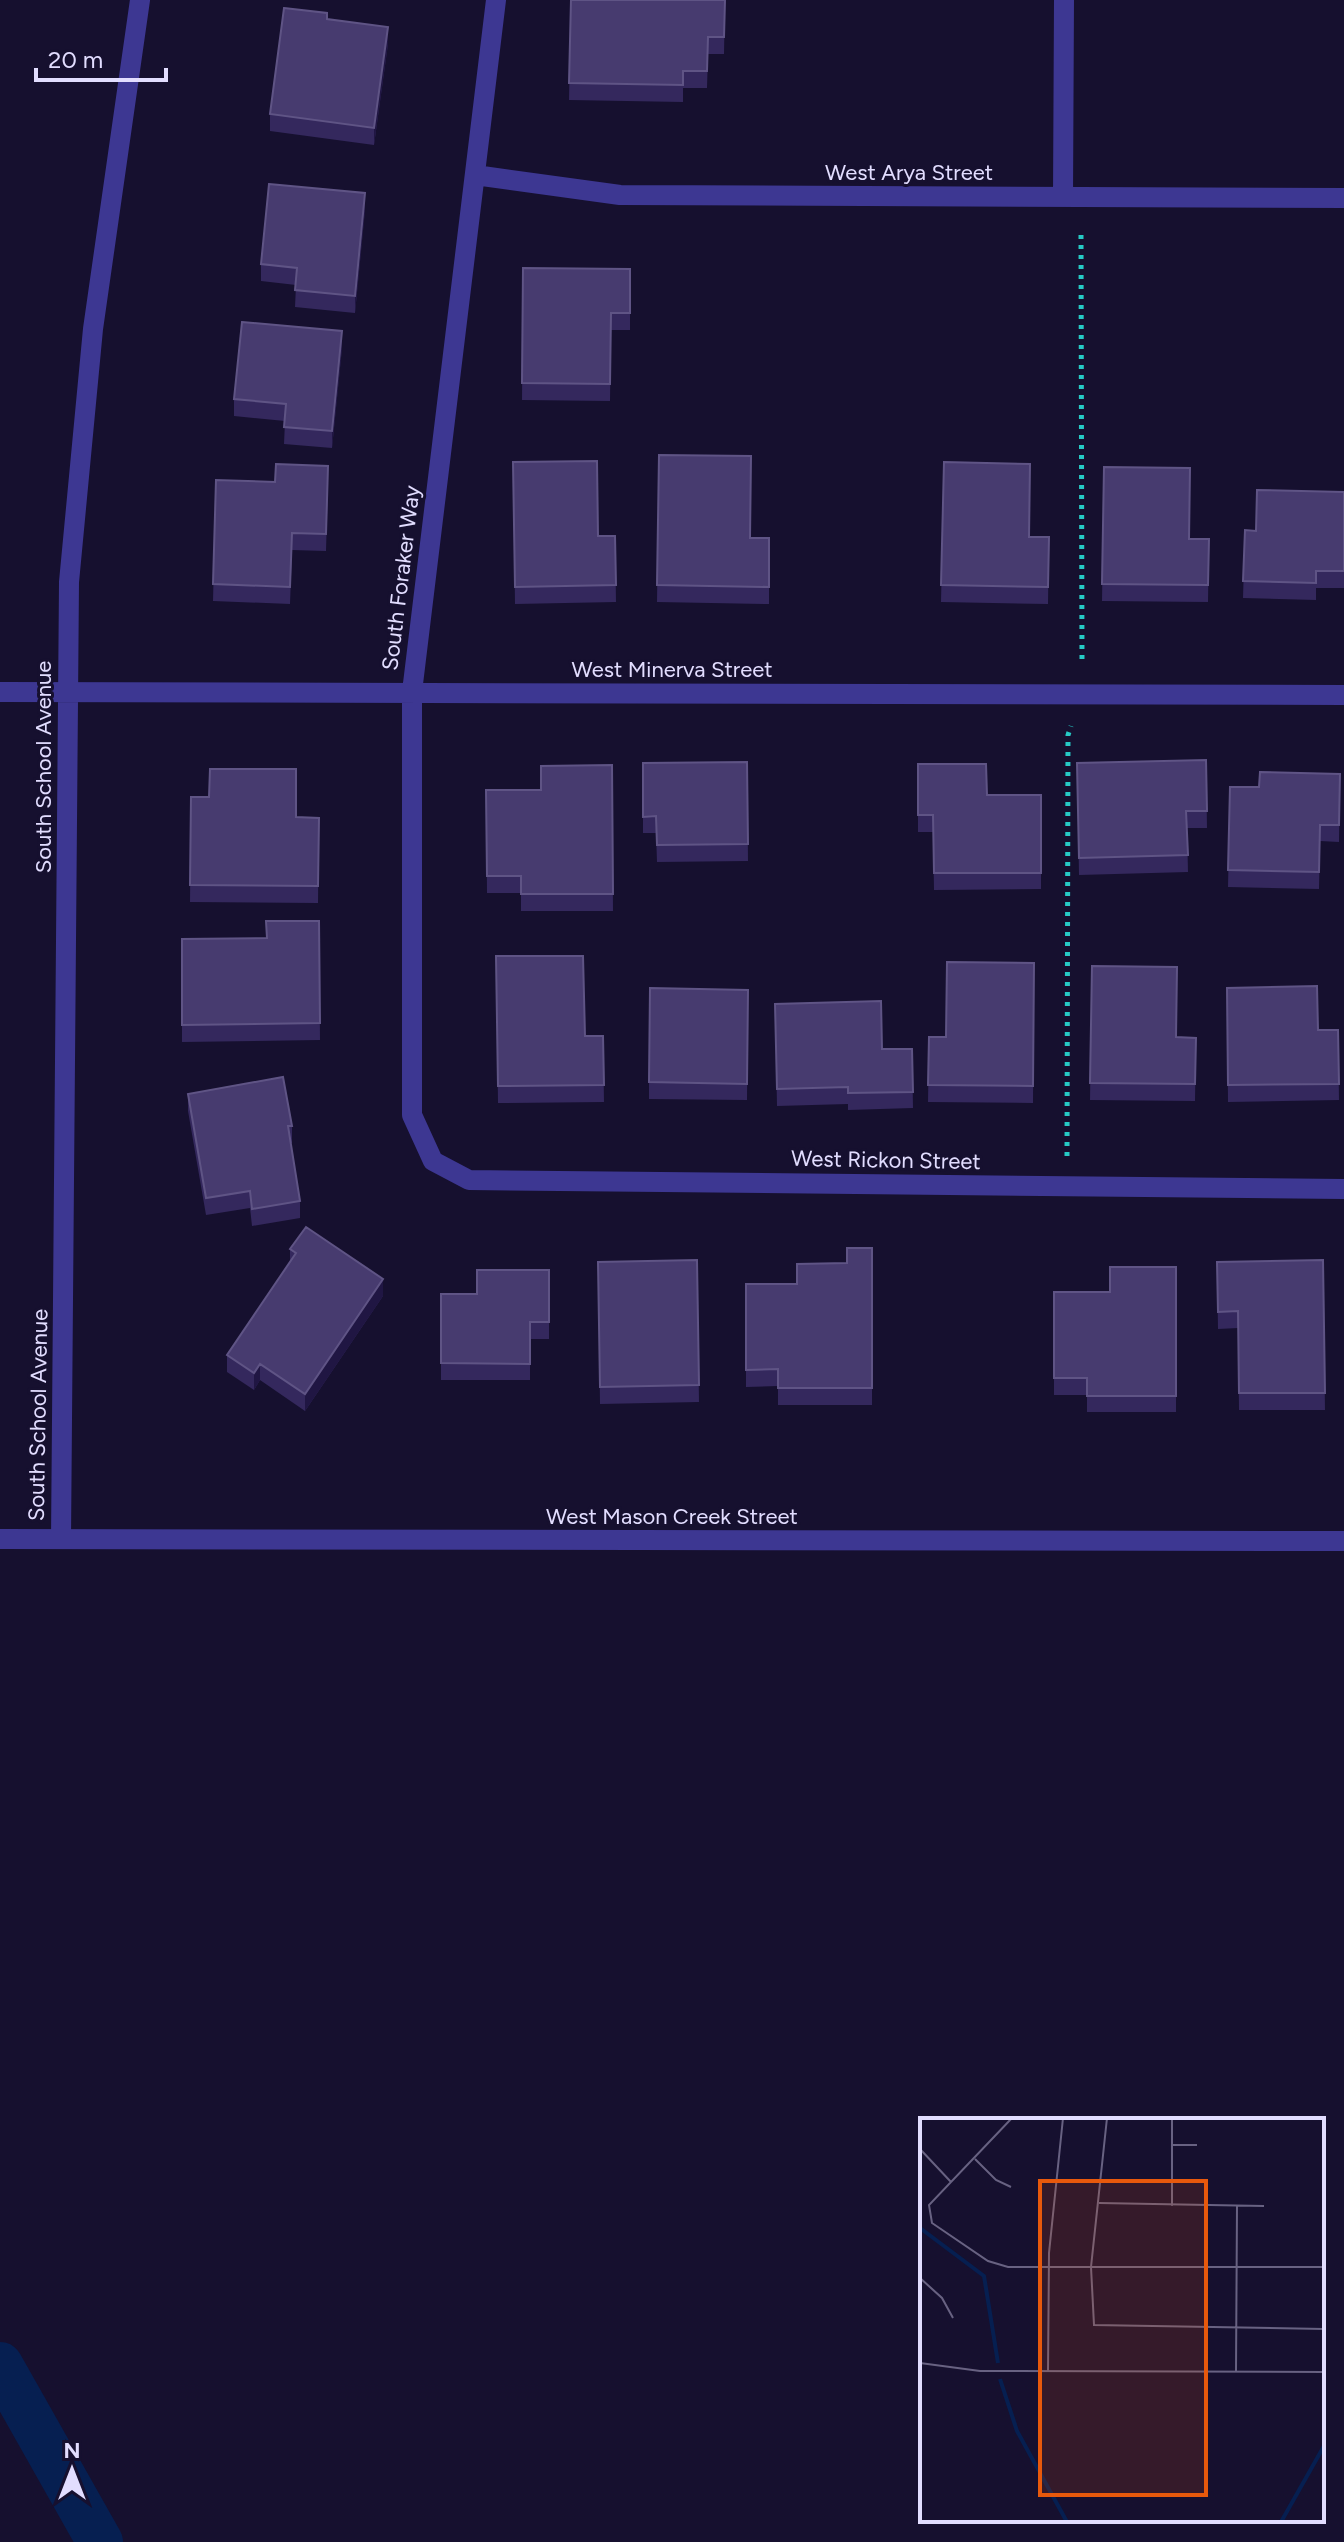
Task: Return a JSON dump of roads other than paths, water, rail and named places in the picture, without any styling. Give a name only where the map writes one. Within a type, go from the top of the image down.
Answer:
[{"type":"street","name":"South School Avenue","points":[[61,1539],[69,582],[93,329],[140,0]]},
{"type":"street","name":"South Foraker Way","points":[[433,1161],[412,1115],[412,692],[496,0]]},
{"type":"street","points":[[1063,197],[1064,0]]},
{"type":"street","name":"West Arya Street","points":[[475,175],[620,195],[1344,198]]},
{"type":"street","name":"West Minerva Street","points":[[0,692],[1344,695]]},
{"type":"street","name":"West Rickon Street","points":[[433,1161],[469,1180],[1344,1189]]},
{"type":"street","name":"West Mason Creek Street","points":[[0,1539],[1344,1541]]},
{"type":"waterway","points":[[0,2365],[100,2542]]}]
